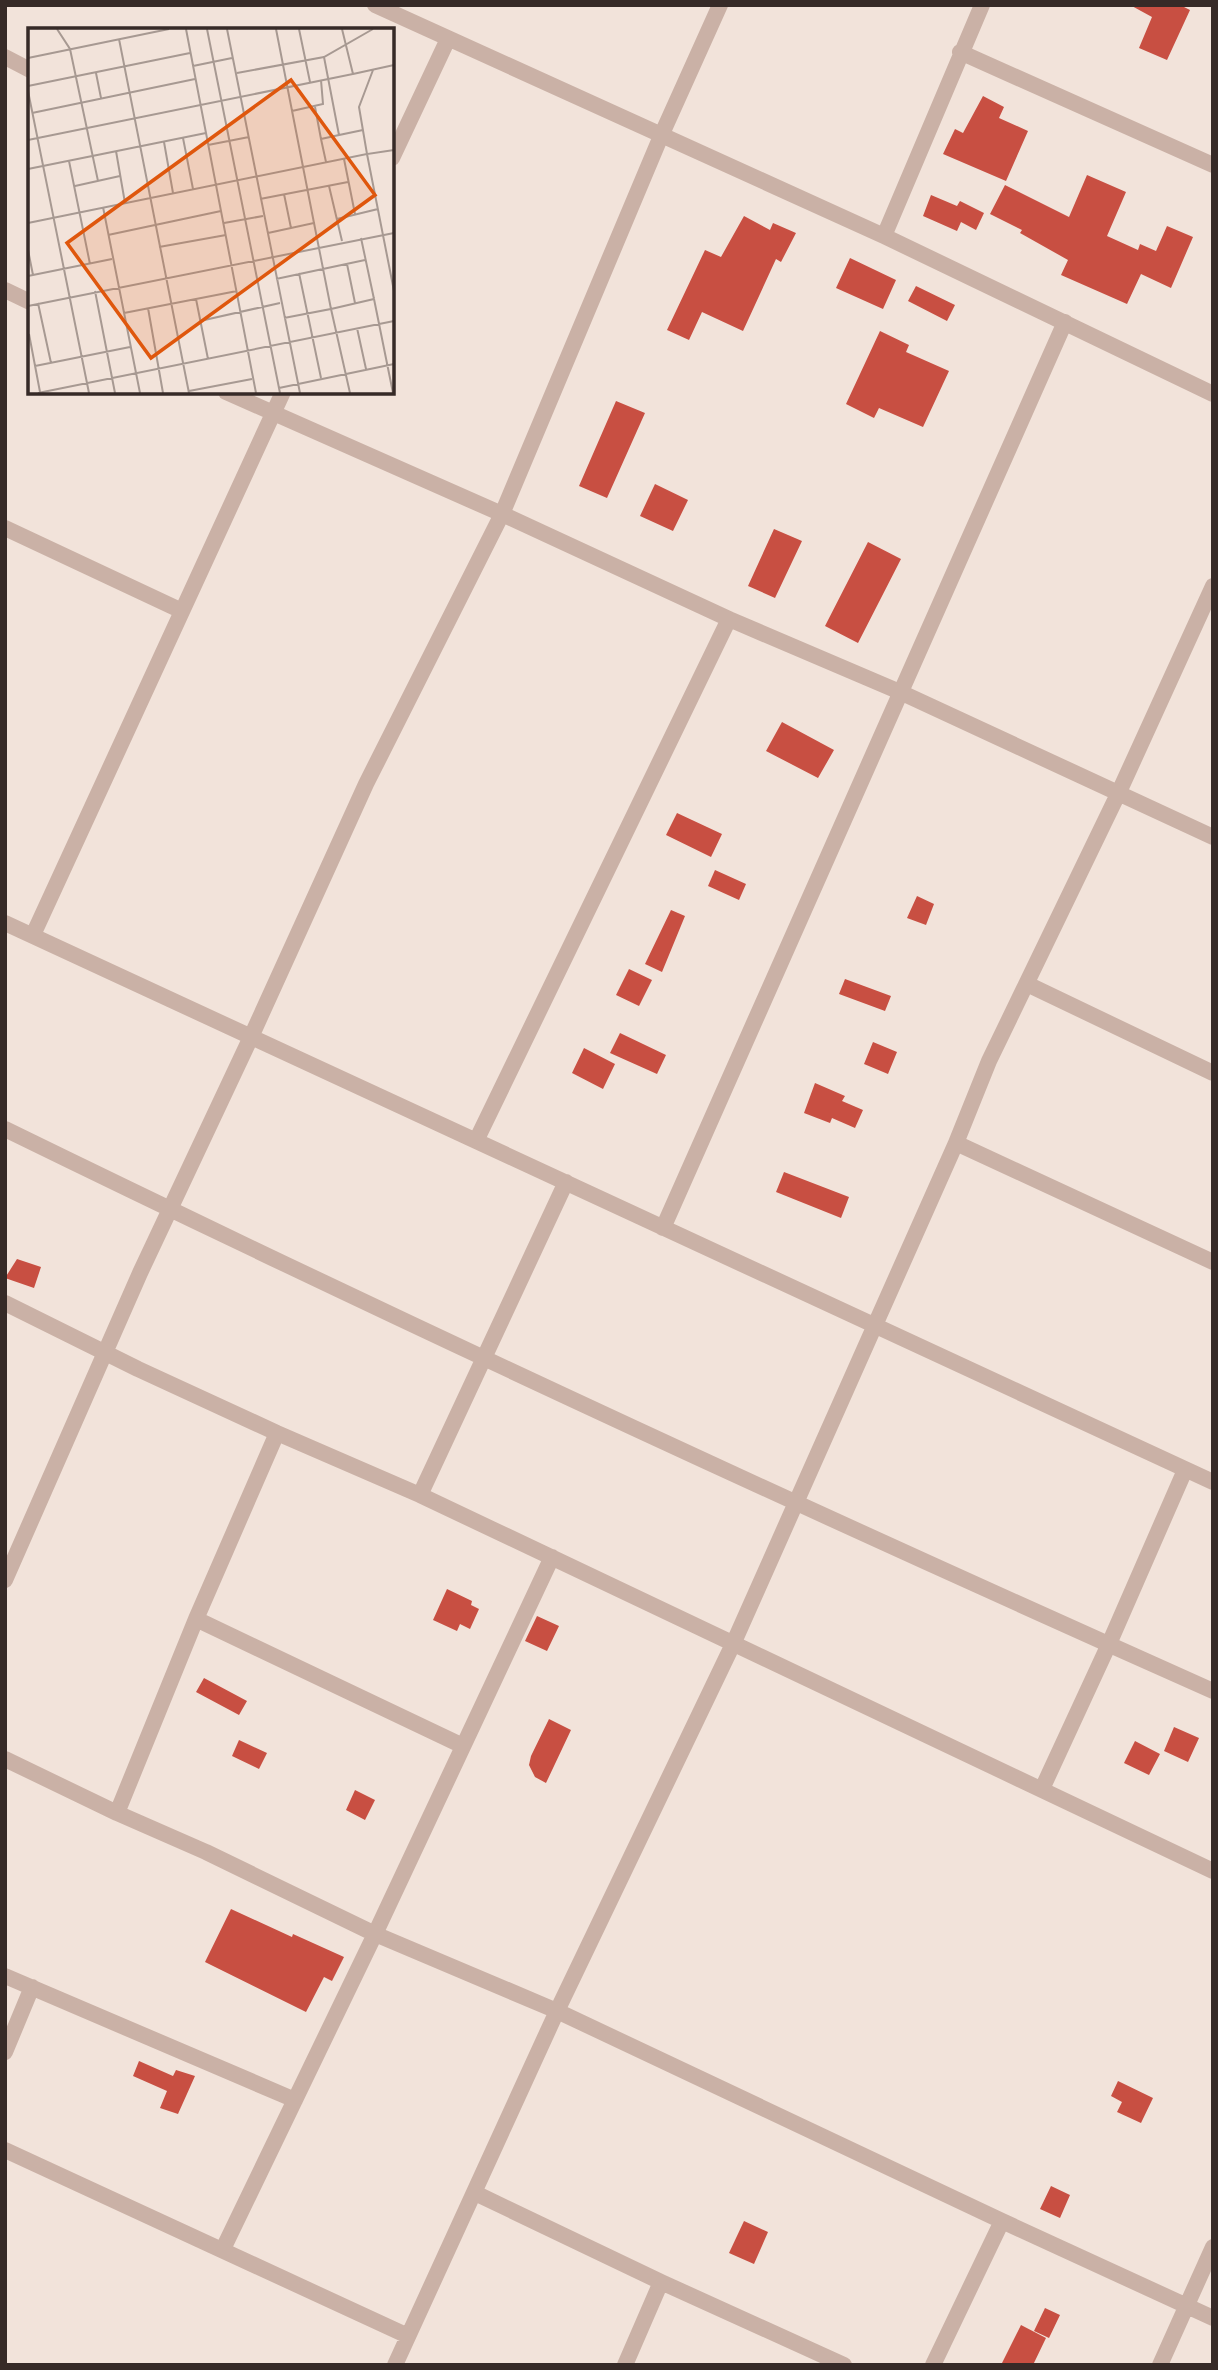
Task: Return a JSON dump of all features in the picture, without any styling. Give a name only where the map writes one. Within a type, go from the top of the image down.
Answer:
[{"type":"street","points":[[375,5],[884,236],[1213,394]]},
{"type":"street","points":[[5,1580],[139,1273],[171,1210],[366,785],[502,514],[661,136],[720,5]]},
{"type":"street","points":[[884,236],[982,5]]},
{"type":"street","points":[[394,154],[448,39]]},
{"type":"street","points":[[960,52],[1213,165]]},
{"type":"street","points":[[5,57],[28,69]]},
{"type":"street","points":[[5,290],[28,301]]},
{"type":"street","points":[[663,1228],[1065,322]]},
{"type":"street","points":[[230,394],[502,514],[729,619],[900,692],[1213,837]]},
{"type":"street","points":[[33,935],[282,394]]},
{"type":"street","points":[[7,535],[182,611]]},
{"type":"street","points":[[395,2365],[557,2011],[734,1642],[956,1143],[989,1061],[1208,608],[1213,586]]},
{"type":"street","points":[[476,1141],[729,619]]},
{"type":"street","points":[[5,923],[1213,1482]]},
{"type":"street","points":[[1027,984],[1213,1073]]},
{"type":"street","points":[[5,1129],[171,1210],[797,1504],[1213,1691]]},
{"type":"street","points":[[956,1143],[1213,1262]]},
{"type":"street","points":[[420,1495],[566,1182]]},
{"type":"street","points":[[5,1303],[277,1433],[420,1495],[734,1642],[1213,1871]]},
{"type":"street","points":[[117,1813],[196,1619],[277,1433]]},
{"type":"street","points":[[1042,1789],[1185,1470]]},
{"type":"street","points":[[223,2249],[552,1557]]},
{"type":"street","points":[[196,1619],[463,1746]]},
{"type":"street","points":[[5,1759],[375,1934],[557,2011],[1213,2318]]},
{"type":"street","points":[[5,1976],[295,2100]]},
{"type":"street","points":[[5,2052],[33,1987]]},
{"type":"street","points":[[5,2150],[408,2336]]},
{"type":"street","points":[[475,2193],[844,2365]]},
{"type":"street","points":[[933,2365],[1002,2221]]},
{"type":"street","points":[[1160,2365],[1213,2247]]},
{"type":"street","points":[[625,2365],[661,2282]]},
{"type":"building","points":[[1130,5],[1180,5],[1190,10],[1167,60],[1139,48],[1152,17]]},
{"type":"building","points":[[983,96],[1004,107],[999,118],[1028,131],[1006,181],[943,154],[955,129],[963,133]]},
{"type":"building","points":[[1087,175],[1126,192],[1107,236],[1138,250],[1140,244],[1156,251],[1167,226],[1193,237],[1171,288],[1141,274],[1127,304],[1061,275],[1068,260],[1020,233],[1022,230],[990,214],[1005,185],[1069,217]]},
{"type":"building","points":[[931,195],[957,206],[960,201],[984,213],[976,230],[961,222],[957,231],[923,216]]},
{"type":"building","points":[[744,216],[770,230],[773,223],[796,233],[781,262],[776,259],[743,331],[702,312],[689,340],[667,330],[705,250],[721,257]]},
{"type":"building","points":[[850,258],[896,280],[883,309],[836,288]]},
{"type":"building","points":[[916,286],[955,305],[947,321],[908,301]]},
{"type":"building","points":[[880,331],[909,345],[906,352],[949,371],[923,427],[879,408],[874,418],[846,404]]},
{"type":"building","points":[[616,401],[645,413],[607,498],[579,486]]},
{"type":"building","points":[[655,484],[688,500],[673,531],[640,516]]},
{"type":"building","points":[[774,529],[802,541],[775,598],[748,586]]},
{"type":"building","points":[[868,542],[901,559],[858,643],[825,626]]},
{"type":"building","points":[[782,722],[834,750],[818,778],[766,751]]},
{"type":"building","points":[[677,813],[722,834],[711,857],[666,835]]},
{"type":"building","points":[[715,870],[746,884],[739,900],[708,886]]},
{"type":"building","points":[[917,896],[934,904],[926,925],[907,918]]},
{"type":"building","points":[[671,910],[685,916],[662,972],[645,964]]},
{"type":"building","points":[[629,969],[652,980],[639,1006],[616,995]]},
{"type":"building","points":[[845,979],[891,996],[885,1011],[839,994]]},
{"type":"building","points":[[620,1033],[666,1055],[657,1074],[610,1053]]},
{"type":"building","points":[[873,1042],[897,1052],[888,1074],[864,1064]]},
{"type":"building","points":[[584,1048],[615,1064],[603,1089],[572,1073]]},
{"type":"building","points":[[815,1083],[845,1096],[842,1101],[863,1110],[855,1128],[832,1118],[830,1123],[804,1113]]},
{"type":"building","points":[[784,1172],[849,1197],[841,1218],[776,1192]]},
{"type":"building","points":[[17,1259],[41,1267],[34,1288],[5,1278]]},
{"type":"building","points":[[447,1589],[472,1601],[471,1605],[479,1609],[470,1629],[460,1624],[457,1631],[433,1620]]},
{"type":"building","points":[[537,1616],[559,1626],[547,1651],[525,1641]]},
{"type":"building","points":[[204,1678],[247,1701],[239,1715],[196,1692]]},
{"type":"building","points":[[549,1719],[571,1730],[546,1783],[535,1777],[529,1765]]},
{"type":"building","points":[[1174,1727],[1199,1738],[1188,1762],[1164,1751]]},
{"type":"building","points":[[239,1740],[267,1753],[259,1769],[232,1756]]},
{"type":"building","points":[[1135,1741],[1160,1754],[1149,1775],[1124,1763]]},
{"type":"building","points":[[355,1790],[375,1800],[365,1820],[346,1810]]},
{"type":"building","points":[[231,1909],[344,1957],[332,1981],[324,1977],[306,2012],[205,1962]]},
{"type":"building","points":[[139,2061],[173,2076],[176,2070],[195,2076],[178,2114],[160,2108],[167,2091],[133,2076]]},
{"type":"building","points":[[1118,2081],[1153,2098],[1141,2123],[1117,2112],[1122,2102],[1111,2096]]},
{"type":"building","points":[[1051,2186],[1070,2195],[1060,2218],[1040,2209]]},
{"type":"building","points":[[744,2221],[768,2232],[754,2264],[729,2253]]},
{"type":"building","points":[[1045,2308],[1060,2315],[1049,2338],[1034,2331]]},
{"type":"building","points":[[1021,2325],[1046,2338],[1033,2365],[1001,2365]]}]
